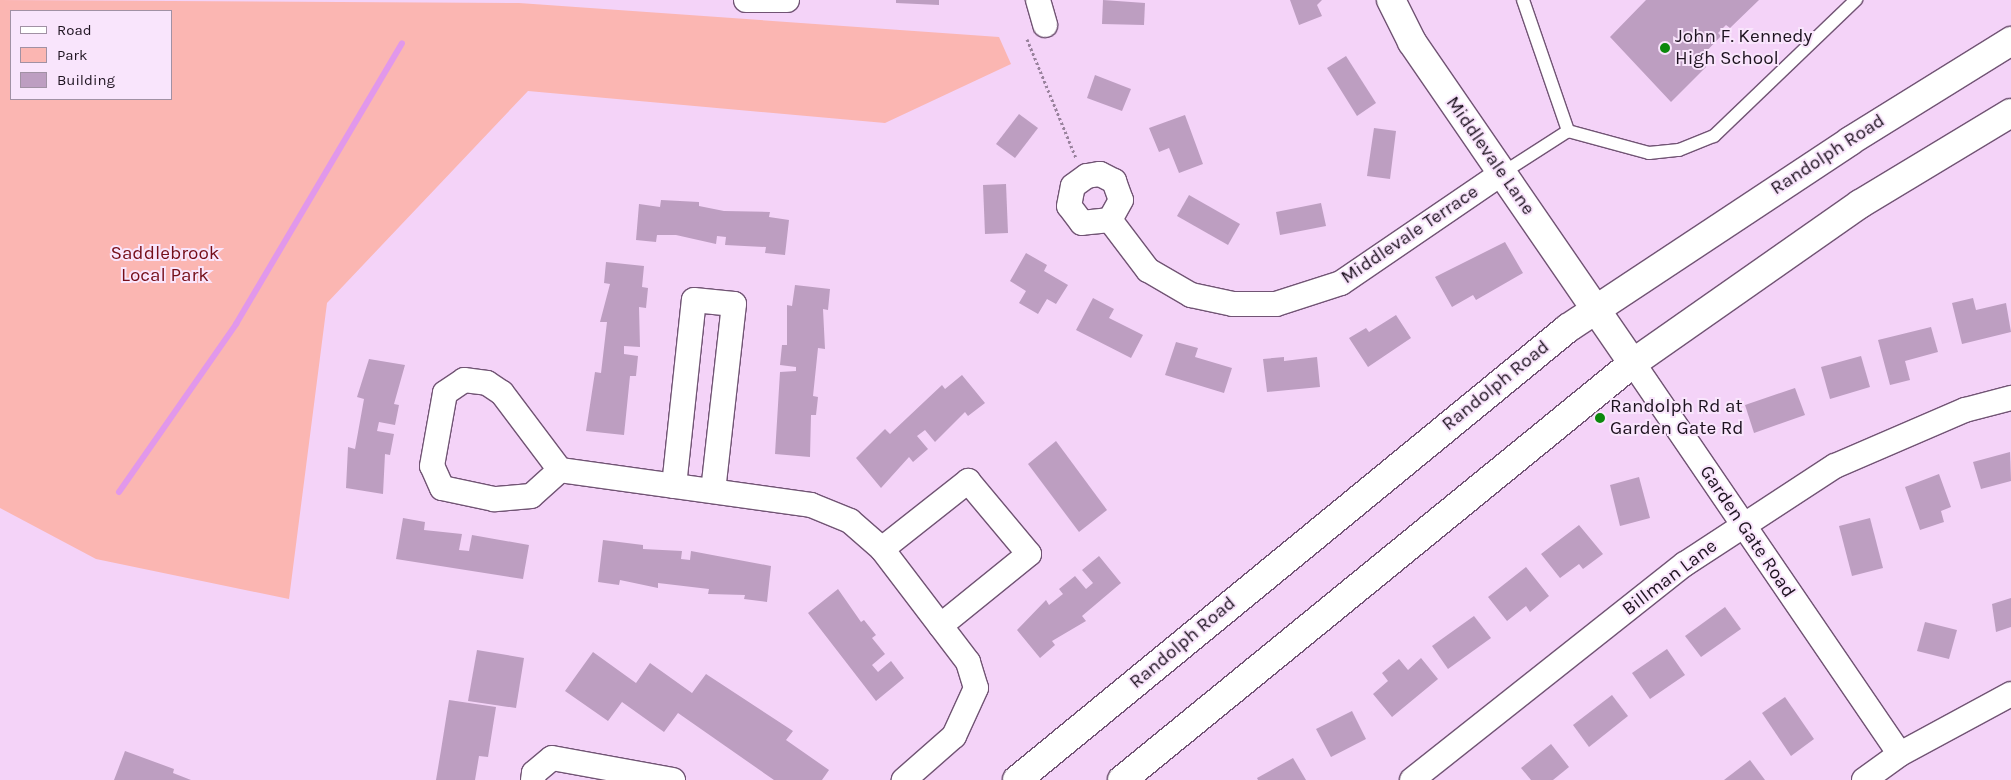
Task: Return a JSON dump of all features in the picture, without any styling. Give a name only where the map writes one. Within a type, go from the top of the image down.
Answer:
[{"type":"main road","name":"Middlevale Lane","points":[[1391,0],[1412,42],[1596,308]]},
{"type":"main road","name":"Randolph Road","points":[[1017,780],[1353,500],[1596,308],[2011,41]]},
{"type":"main road","points":[[1122,780],[1633,363],[1860,204],[2011,113]]},
{"type":"main road","name":"Garden Gate Road","points":[[1596,308],[1633,363]]},
{"type":"street","points":[[746,0],[787,0]]},
{"type":"street","points":[[1038,0],[1045,25]]},
{"type":"street","points":[[1100,174],[1114,181],[1121,200],[1110,220],[1082,223],[1069,206],[1073,186],[1087,176],[1100,174]]},
{"type":"street","name":"Middlevale Terrace","points":[[1110,220],[1148,270],[1191,294],[1233,304],[1276,304],[1341,283],[1502,174]]},
{"type":"street","points":[[674,486],[694,300],[734,304],[713,492]]},
{"type":"street","name":"Garden Gate Road","points":[[1633,363],[1742,526],[1900,754]]},
{"type":"street","points":[[560,470],[531,496],[494,499],[442,488],[432,466],[444,393],[464,380],[487,383],[502,393],[560,470],[811,505],[850,521],[882,549],[968,662],[976,688],[966,718],[954,736],[904,780]]},
{"type":"street","name":"Billman Lane","points":[[1412,780],[1685,564],[1835,466],[1965,410],[2011,398]]},
{"type":"street","points":[[882,549],[968,481],[1029,554],[940,626]]},
{"type":"street","points":[[1864,780],[1900,754],[2011,694]]},
{"type":"street","points":[[533,780],[534,772],[552,758],[609,774],[673,780]]},
{"type":"lane","points":[[1523,0],[1568,131]]},
{"type":"lane","points":[[1502,174],[1568,131],[1649,153],[1679,150],[1714,136],[1856,0]]},
{"type":"path","points":[[1045,25],[1024,29],[1072,152],[1087,176]]},
{"type":"green space","name":"Saddlebrook Local Park","points":[[0,0],[519,3],[999,37],[1011,64],[885,123],[528,91],[327,303],[289,599],[96,559],[0,508]]},
{"type":"building","points":[[896,0],[939,0],[939,5],[896,3]]},
{"type":"building","points":[[1103,0],[1145,3],[1144,25],[1102,24]]},
{"type":"building","points":[[1290,0],[1322,0],[1317,5],[1322,16],[1299,25]]},
{"type":"building","name":"John F. Kennedy High School","points":[[1646,0],[1759,0],[1730,28],[1726,25],[1718,33],[1721,36],[1699,59],[1706,67],[1671,102],[1610,37]]},
{"type":"building","points":[[1346,56],[1376,103],[1357,116],[1327,68]]},
{"type":"building","points":[[1095,75],[1131,89],[1122,111],[1087,98]]},
{"type":"building","points":[[1019,114],[1038,128],[1015,158],[996,144]]},
{"type":"building","points":[[1185,115],[1203,164],[1179,173],[1169,148],[1159,152],[1149,128]]},
{"type":"building","points":[[1374,128],[1396,131],[1390,179],[1367,176]]},
{"type":"building","points":[[1006,184],[1008,233],[985,234],[983,185]]},
{"type":"building","points":[[1189,195],[1240,224],[1228,245],[1177,216]]},
{"type":"building","points":[[661,200],[699,202],[699,206],[724,211],[770,212],[769,217],[789,220],[785,255],[765,253],[766,247],[725,245],[726,237],[717,236],[716,244],[676,235],[657,235],[656,242],[636,240],[639,204],[660,207]]},
{"type":"building","points":[[1321,203],[1326,226],[1280,235],[1276,212]]},
{"type":"building","points":[[1505,242],[1523,273],[1476,300],[1473,295],[1452,307],[1435,277]]},
{"type":"building","points":[[1026,253],[1047,265],[1044,271],[1068,285],[1056,304],[1047,299],[1038,314],[1019,303],[1026,291],[1010,281]]},
{"type":"building","points":[[606,262],[644,266],[642,287],[648,288],[646,308],[639,307],[640,347],[624,346],[624,354],[638,356],[636,376],[630,376],[624,435],[586,431],[595,372],[601,373],[607,322],[600,322],[610,284],[604,283]]},
{"type":"building","points":[[795,285],[830,289],[828,310],[823,309],[825,349],[818,348],[813,396],[818,397],[816,415],[811,415],[810,457],[775,454],[780,372],[796,371],[796,367],[780,365],[782,345],[787,345],[787,305],[792,306]]},
{"type":"building","points":[[1093,298],[1114,309],[1109,318],[1143,335],[1131,358],[1076,330]]},
{"type":"building","points":[[1973,298],[1976,310],[2006,303],[2011,332],[1962,344],[1952,303]]},
{"type":"building","points":[[1396,315],[1411,338],[1368,367],[1349,338],[1366,328],[1369,332]]},
{"type":"building","points":[[1931,327],[1938,352],[1905,361],[1910,380],[1890,385],[1878,340]]},
{"type":"building","points":[[1176,342],[1198,348],[1195,357],[1232,368],[1224,393],[1165,375]]},
{"type":"building","points":[[1861,356],[1870,387],[1830,399],[1821,367]]},
{"type":"building","points":[[1284,357],[1284,361],[1317,357],[1320,387],[1267,392],[1263,359]]},
{"type":"building","points":[[369,359],[405,365],[394,404],[399,405],[395,425],[379,422],[377,431],[394,434],[390,455],[385,454],[383,494],[346,488],[348,447],[355,449],[364,399],[357,397]]},
{"type":"building","points":[[962,375],[985,403],[968,416],[965,412],[935,442],[925,430],[917,436],[928,449],[913,462],[909,457],[881,488],[856,458],[885,429],[890,434],[942,385],[945,389]]},
{"type":"building","points":[[1795,388],[1805,415],[1754,433],[1745,405]]},
{"type":"building","points":[[1056,441],[1107,510],[1079,532],[1028,464]]},
{"type":"building","points":[[2010,452],[2011,481],[1981,489],[1973,462]]},
{"type":"building","points":[[1939,474],[1951,507],[1941,511],[1944,522],[1920,530],[1905,487]]},
{"type":"building","points":[[1639,477],[1650,518],[1620,526],[1610,485]]},
{"type":"building","points":[[403,518],[425,522],[424,530],[462,534],[459,550],[469,551],[472,535],[529,545],[523,579],[396,559]]},
{"type":"building","points":[[1870,518],[1883,568],[1852,576],[1839,526]]},
{"type":"building","points":[[1579,525],[1603,554],[1583,569],[1579,564],[1560,578],[1541,554]]},
{"type":"building","points":[[603,540],[643,545],[643,549],[682,551],[681,559],[690,560],[691,551],[771,566],[767,602],[744,599],[745,595],[708,594],[709,589],[658,583],[658,588],[620,580],[619,585],[598,582]]},
{"type":"building","points":[[1099,556],[1121,583],[1082,616],[1086,621],[1052,641],[1055,645],[1040,658],[1017,630],[1046,600],[1049,605],[1063,594],[1059,589],[1075,576],[1086,589],[1093,583],[1082,570]]},
{"type":"building","points":[[1526,567],[1549,596],[1530,612],[1526,606],[1507,621],[1488,597]]},
{"type":"building","points":[[838,589],[861,622],[864,620],[876,635],[872,638],[885,654],[872,665],[878,672],[891,661],[904,678],[876,701],[808,613]]},
{"type":"building","points":[[2011,598],[2011,627],[1996,632],[1992,604]]},
{"type":"building","points":[[1725,607],[1741,629],[1701,657],[1685,636]]},
{"type":"building","points":[[1474,616],[1491,638],[1448,669],[1432,646]]},
{"type":"building","points":[[1925,622],[1957,630],[1949,659],[1917,651]]},
{"type":"building","points":[[1667,649],[1685,675],[1650,699],[1632,673]]},
{"type":"building","points":[[477,650],[524,658],[516,708],[468,701]]},
{"type":"building","points":[[593,652],[636,683],[650,663],[692,693],[706,674],[793,731],[786,740],[829,770],[822,780],[774,780],[678,713],[664,732],[622,702],[608,721],[565,691]]},
{"type":"building","points":[[1421,658],[1438,679],[1392,717],[1373,694],[1388,681],[1382,673],[1399,659],[1408,670]]},
{"type":"building","points":[[1612,695],[1628,716],[1589,747],[1573,725]]},
{"type":"building","points":[[1785,697],[1814,739],[1791,756],[1762,713]]},
{"type":"building","points":[[449,700],[496,707],[488,757],[479,756],[475,780],[436,780]]},
{"type":"building","points":[[1352,711],[1366,739],[1331,757],[1316,729]]},
{"type":"building","points":[[1551,744],[1569,767],[1553,780],[1531,780],[1521,768]]},
{"type":"building","points":[[125,751],[174,769],[173,773],[191,780],[114,780]]},
{"type":"building","points":[[1293,758],[1306,780],[1258,780],[1257,778]]},
{"type":"building","points":[[1750,760],[1765,780],[1724,780]]},
{"type":"waterway","points":[[119,492],[236,324],[402,43]]},
{"type":"place","name":"John F. Kennedy High School","points":[[1665,48]]},
{"type":"place","name":"Randolph Rd at Garden Gate Rd","points":[[1600,418]]}]
